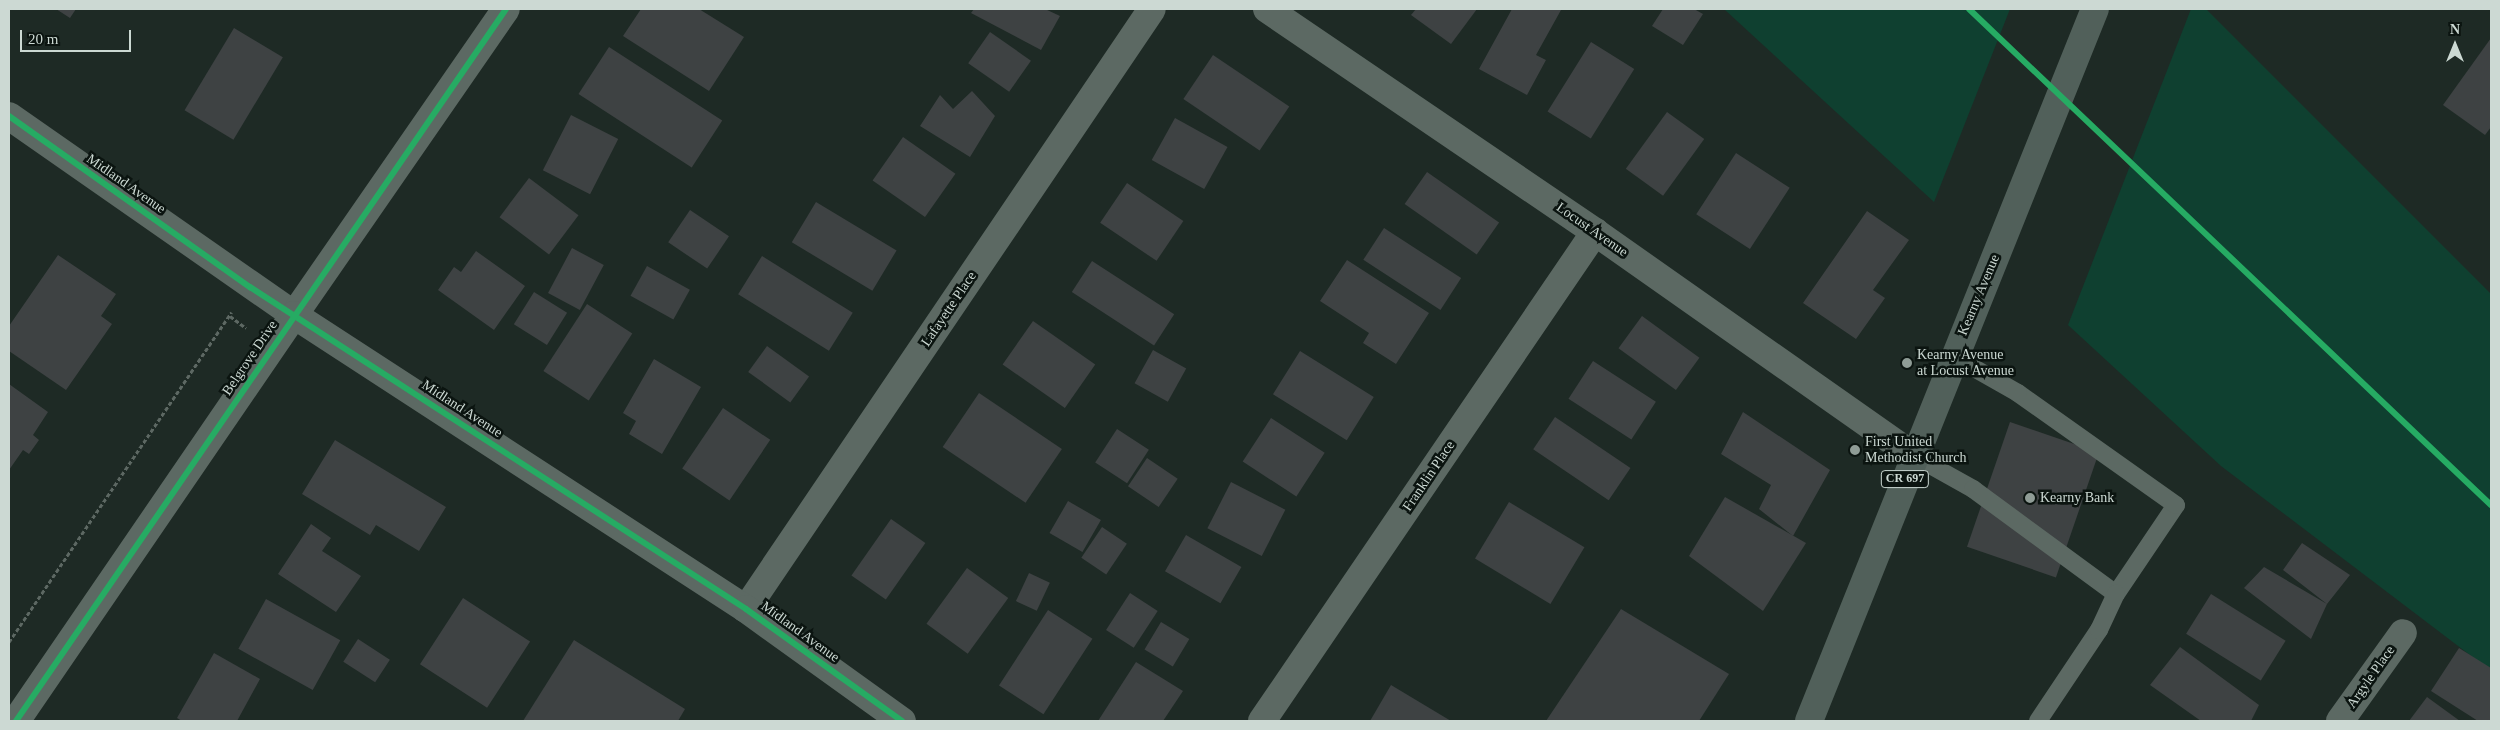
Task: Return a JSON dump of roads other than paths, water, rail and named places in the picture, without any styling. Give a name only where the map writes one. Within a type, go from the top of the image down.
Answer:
[{"type":"main road","name":"Kearny Avenue","points":[[1809,721],[1953,356],[2004,238],[2095,9]]},
{"type":"street","name":"Belgrove Drive","points":[[16,721],[506,9]]},
{"type":"street","name":"Lafayette Place","points":[[746,609],[1152,9]]},
{"type":"street","name":"Locust Avenue","points":[[1267,9],[1595,232],[1914,456]]},
{"type":"street","name":"Midland Avenue","points":[[9,116],[250,287],[746,609],[902,721]]},
{"type":"street","name":"Franklin Place","points":[[1262,721],[1595,232]]},
{"type":"street","name":"Argyle Place","points":[[2340,721],[2403,633]]},
{"type":"lane","points":[[1953,356],[2018,393],[2176,505],[2116,594],[2099,630],[2038,721]]},
{"type":"lane","points":[[1914,456],[1973,489],[2116,594]]},
{"type":"place","name":"Kearny Avenue at Locust Avenue","points":[[1907,363]]},
{"type":"place","name":"First United Methodist Church","points":[[1855,450]]},
{"type":"place","name":"Kearny Bank","points":[[2030,498]]}]
